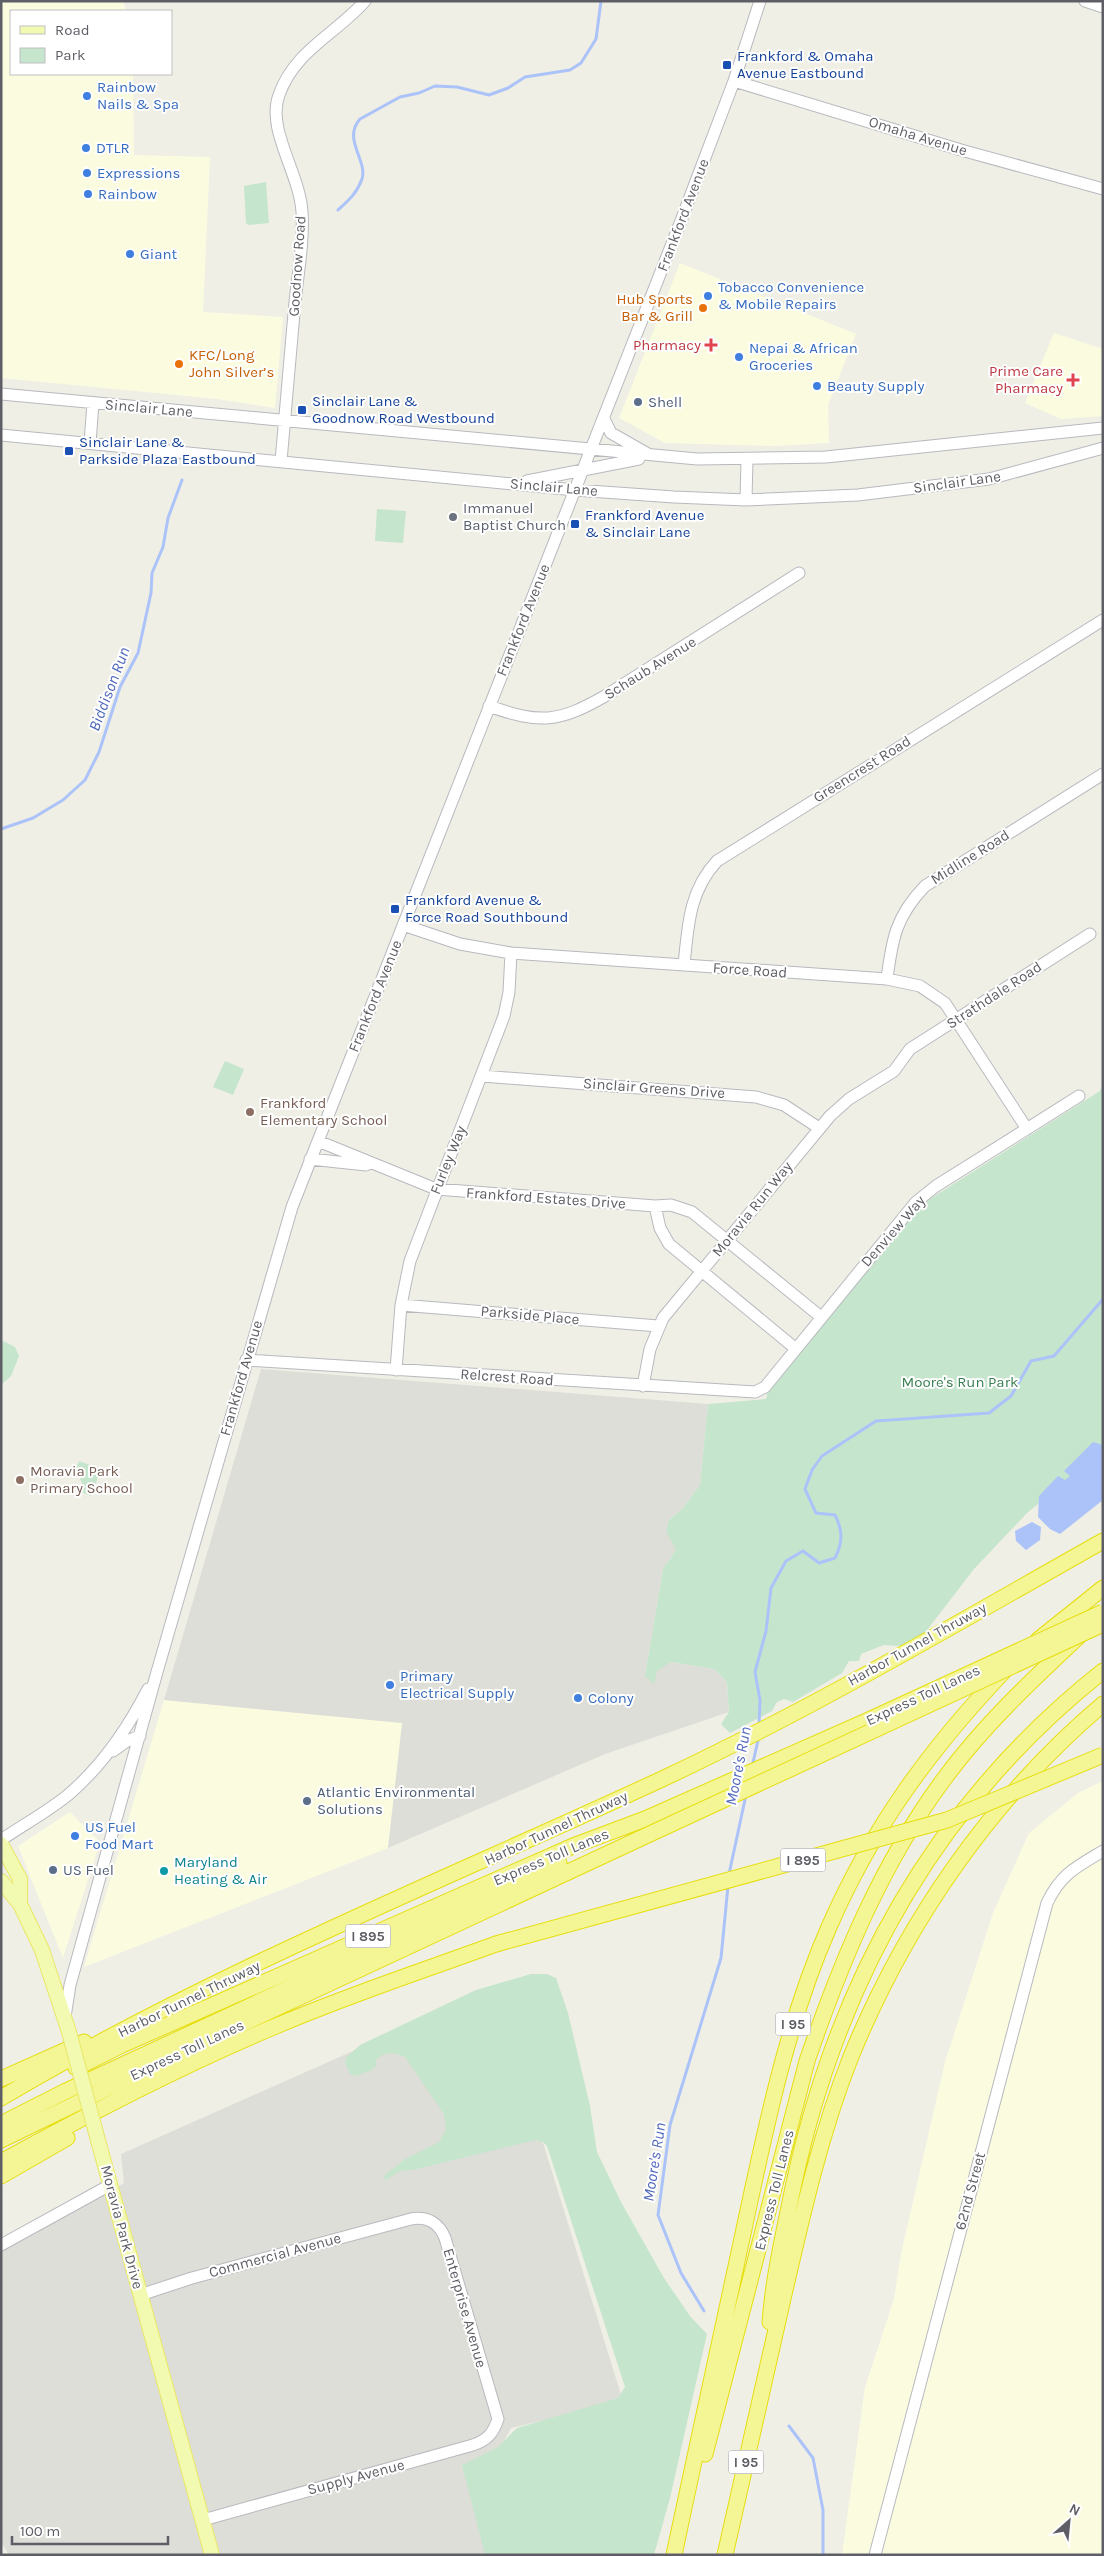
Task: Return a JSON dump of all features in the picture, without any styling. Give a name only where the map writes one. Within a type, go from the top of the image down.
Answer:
[{"type":"highway","name":"Harbor Tunnel Thruway","points":[[1,2098],[188,1996],[656,1782],[791,1714],[1103,1541]]},
{"type":"highway","name":"I 95","points":[[674,2555],[768,2118],[803,1992],[830,1926],[857,1870],[889,1814],[920,1766],[949,1731],[1016,1658],[1103,1588]]},
{"type":"highway","name":"Express Toll Lanes","points":[[1,2104],[122,2045],[573,1846],[645,1820],[1103,1612]]},
{"type":"highway","name":"Express Toll Lanes","points":[[679,2555],[807,2061],[828,2000],[854,1937],[912,1826],[944,1779],[984,1729],[1037,1675],[1103,1616]]},
{"type":"highway","name":"Express Toll Lanes","points":[[2,2135],[1103,1624]]},
{"type":"highway","name":"Express Toll Lanes","points":[[767,2369],[774,2280],[801,2151],[824,2069],[864,1971],[906,1895],[942,1840],[972,1801],[1026,1740],[1103,1672]]},
{"type":"highway","name":"I 95","points":[[725,2555],[801,2220],[826,2130],[850,2059],[882,1990],[928,1908],[985,1824],[1044,1758],[1103,1704]]},
{"type":"highway","name":"I 895","points":[[1,2162],[71,2124],[284,2022],[496,1944],[947,1820],[1103,1755]]},
{"type":"highway","points":[[2,2135],[91,2080],[577,1855],[645,1820]]},
{"type":"highway","points":[[1,2079],[188,1996]]},
{"type":"highway","points":[[1,2176],[143,2096],[170,2076]]},
{"type":"main road","name":"Moravia Park Drive","points":[[1,1844],[20,1879],[20,1904]]},
{"type":"main road","name":"Moravia Park Drive","points":[[1,1881],[20,1904],[42,1950],[65,2016],[212,2555]]},
{"type":"street","name":"Goodnow Road","points":[[281,461],[302,211],[293,169],[278,131],[276,119],[277,100],[284,81],[297,61],[365,1]]},
{"type":"street","name":"Frankford Avenue","points":[[65,2016],[70,1985],[157,1672],[282,1237],[310,1159],[604,419],[734,81],[760,1]]},
{"type":"street","points":[[1086,1],[1103,7]]},
{"type":"street","name":"Omaha Avenue","points":[[734,81],[961,150],[1103,189]]},
{"type":"street","name":"Sinclair Lane","points":[[1,394],[654,457],[747,460],[826,457],[1103,428]]},
{"type":"street","points":[[90,443],[93,403]]},
{"type":"street","points":[[604,419],[611,432],[654,457]]},
{"type":"street","name":"Sinclair Lane","points":[[1,434],[575,490],[674,498],[746,500],[858,495],[971,482],[1011,474],[1103,448]]},
{"type":"street","points":[[516,484],[654,457]]},
{"type":"street","points":[[746,500],[747,460]]},
{"type":"street","name":"Schaub Avenue","points":[[489,706],[536,720],[577,712],[606,696],[799,573]]},
{"type":"street","name":"Greencrest Road","points":[[684,965],[690,908],[703,878],[717,861],[1103,620]]},
{"type":"street","name":"Midline Road","points":[[887,979],[891,948],[898,922],[908,906],[925,886],[1103,774]]},
{"type":"street","name":"Force Road","points":[[403,925],[460,944],[511,953],[887,979],[926,989],[945,1003],[1026,1129]]},
{"type":"street","name":"Strathdale Road","points":[[902,1061],[910,1049],[1090,934]]},
{"type":"street","name":"Furley Way","points":[[396,1370],[401,1305],[410,1261],[506,1009],[511,953]]},
{"type":"street","name":"Moravia Run Way","points":[[643,1386],[647,1359],[658,1326],[701,1271],[818,1128],[839,1108],[894,1071],[902,1061]]},
{"type":"street","name":"Sinclair Greens Drive","points":[[482,1076],[756,1097],[784,1105],[818,1128]]},
{"type":"street","name":"Denview Way","points":[[765,1387],[916,1202],[936,1186],[1079,1096]]},
{"type":"street","name":"Frankford Estates Drive","points":[[318,1141],[436,1189],[655,1206],[681,1206],[692,1212],[821,1317]]},
{"type":"street","name":"Frankford Estates Drive","points":[[310,1159],[380,1167]]},
{"type":"street","points":[[655,1206],[660,1228],[669,1244],[796,1349]]},
{"type":"street","name":"Parkside Place","points":[[401,1305],[658,1326]]},
{"type":"street","name":"Relcrest Road","points":[[246,1360],[748,1393],[765,1387]]},
{"type":"street","points":[[1,1840],[66,1796],[104,1758],[131,1722],[157,1672]]},
{"type":"street","points":[[104,1758],[127,1741],[140,1736]]},
{"type":"street","name":"62nd Street","points":[[875,2555],[1047,1903],[1057,1883],[1078,1866],[1103,1851]]},
{"type":"street","points":[[1,2245],[110,2185]]},
{"type":"street","name":"Enterprise Avenue","points":[[411,2219],[423,2218],[432,2222],[444,2235],[498,2419]]},
{"type":"street","name":"Commercial Avenue","points":[[140,2294],[192,2278],[411,2219]]},
{"type":"street","name":"Supply Avenue","points":[[203,2520],[473,2445],[484,2441],[493,2432],[498,2419]]},
{"type":"shaded area","points":[[1,1],[123,1],[126,10],[10,10],[10,75],[133,75],[134,155],[210,157],[203,312],[283,317],[275,408],[217,399],[1,378]]},
{"type":"shaded area","points":[[680,263],[856,334],[828,405],[829,443],[775,446],[665,443],[619,418]]},
{"type":"shaded area","points":[[1054,333],[1103,349],[1103,416],[1061,419],[1025,403]]},
{"type":"shaded area","points":[[261,1369],[708,1404],[700,1485],[683,1508],[669,1520],[676,1550],[663,1569],[645,1676],[670,1662],[714,1669],[727,1682],[729,1712],[605,1754],[388,1848],[402,1723],[164,1700]]},
{"type":"shaded area","points":[[164,1700],[403,1723],[388,1848],[84,1967]]},
{"type":"shaded area","points":[[1103,1781],[1103,2555],[842,2555],[865,2387],[894,2299],[901,2254],[945,2062],[993,1913],[1029,1833],[1078,1793]]},
{"type":"shaded area","points":[[70,1812],[100,1842],[63,1958],[18,1846]]},
{"type":"shaded area","points":[[495,1988],[623,2401],[511,2428],[500,2448],[488,2555],[9,2555],[1,2542],[1,2251],[124,2183],[121,2154]]},
{"type":"green space","points":[[266,182],[269,223],[249,225],[246,223],[244,186]]},
{"type":"green space","points":[[377,509],[406,511],[403,543],[375,541]]},
{"type":"green space","points":[[225,1061],[244,1069],[233,1095],[213,1087]]},
{"type":"green space","name":"Moore's Run Park","points":[[1103,1083],[1103,1452],[1028,1512],[974,1569],[914,1647],[884,1645],[861,1654],[859,1661],[849,1661],[842,1673],[793,1702],[784,1699],[777,1702],[772,1711],[730,1733],[721,1724],[729,1712],[727,1682],[714,1669],[671,1662],[657,1671],[654,1684],[645,1676],[663,1569],[676,1550],[666,1531],[669,1520],[683,1508],[700,1485],[708,1404],[766,1399],[768,1390],[915,1213],[930,1199],[1100,1091]]},
{"type":"green space","points":[[1,1340],[15,1347],[19,1356],[11,1376],[1,1385]]},
{"type":"green space","points":[[79,1461],[101,1469],[91,1496],[81,1492],[83,1486],[76,1468]]},
{"type":"green space","points":[[531,1974],[547,1974],[556,1978],[568,2013],[590,2106],[597,2152],[621,2202],[664,2278],[690,2316],[707,2334],[670,2498],[654,2555],[485,2555],[462,2465],[498,2447],[517,2428],[618,2398],[625,2387],[547,2146],[543,2142],[536,2140],[413,2170],[400,2171],[386,2180],[384,2179],[385,2175],[405,2159],[439,2142],[446,2130],[444,2114],[405,2057],[393,2053],[383,2055],[376,2060],[376,2066],[372,2070],[355,2076],[350,2074],[345,2063],[346,2058],[360,2045],[476,1990]]},
{"type":"water","points":[[1093,1442],[1103,1445],[1103,1500],[1060,1534],[1050,1529],[1038,1517],[1039,1496],[1058,1476],[1065,1480],[1070,1476],[1064,1471]]},
{"type":"water","points":[[1032,1522],[1041,1527],[1040,1540],[1026,1550],[1016,1541],[1015,1531]]},
{"type":"waterway","name":"Biddison Run","points":[[338,210],[355,192],[362,179],[362,165],[354,142],[355,127],[360,119],[400,97],[419,93],[435,86],[457,87],[489,95],[508,88],[525,77],[570,70],[581,63],[596,39],[601,1]]},
{"type":"waterway","name":"Biddison Run","points":[[1,829],[33,818],[63,800],[85,780],[99,752],[120,687],[138,653],[151,593],[152,573],[163,547],[168,518],[182,480]]},
{"type":"waterway","name":"Moore's Run","points":[[759,1725],[760,1700],[755,1672],[766,1631],[771,1588],[786,1561],[803,1551],[819,1563],[835,1558],[840,1547],[841,1531],[835,1515],[816,1513],[805,1489],[812,1470],[822,1456],[876,1421],[989,1413],[1011,1396],[1031,1361],[1054,1356],[1103,1299]]},
{"type":"waterway","name":"Moore's Run","points":[[752,1767],[759,1736]]},
{"type":"waterway","name":"Moore's Run","points":[[729,1874],[746,1795]]},
{"type":"waterway","name":"Moore's Run","points":[[704,2311],[681,2273],[658,2215],[670,2125],[721,1958],[728,1886]]},
{"type":"waterway","name":"Moore's Run","points":[[789,2426],[813,2458],[823,2510],[823,2555]]},
{"type":"place","name":"Frankford & Omaha Avenue Eastbound","points":[[727,65]]},
{"type":"place","name":"Rainbow Nails & Spa","points":[[87,96]]},
{"type":"place","name":"DTLR","points":[[86,148]]},
{"type":"place","name":"Expressions","points":[[87,173]]},
{"type":"place","name":"Rainbow","points":[[88,194]]},
{"type":"place","name":"Giant","points":[[130,254]]},
{"type":"place","name":"Tobacco Convenience & Mobile Repairs","points":[[708,296]]},
{"type":"place","name":"Hub Sports Bar & Grill","points":[[703,308]]},
{"type":"place","name":"Pharmacy","points":[[711,345]]},
{"type":"place","name":"Nepai & African Groceries","points":[[739,357]]},
{"type":"place","name":"KFC/Long John Silver’s","points":[[179,364]]},
{"type":"place","name":"Prime Care Pharmacy","points":[[1073,380]]},
{"type":"place","name":"Beauty Supply","points":[[817,386]]},
{"type":"place","name":"Shell","points":[[638,402]]},
{"type":"place","name":"Sinclair Lane & Goodnow Road Westbound","points":[[302,410]]},
{"type":"place","name":"Sinclair Lane & Parkside Plaza Eastbound","points":[[69,451]]},
{"type":"place","name":"Immanuel Baptist Church","points":[[453,517]]},
{"type":"place","name":"Frankford Avenue & Sinclair Lane","points":[[575,524]]},
{"type":"place","name":"Frankford Avenue & Force Road Southbound","points":[[395,909]]},
{"type":"place","name":"Frankford Elementary School","points":[[250,1112]]},
{"type":"place","name":"Moravia Park Primary School","points":[[20,1480]]},
{"type":"place","name":"Primary Electrical Supply","points":[[390,1685]]},
{"type":"place","name":"Colony","points":[[578,1698]]},
{"type":"place","name":"Atlantic Environmental Solutions","points":[[307,1801]]},
{"type":"place","name":"US Fuel Food Mart","points":[[75,1836]]},
{"type":"place","name":"US Fuel","points":[[53,1870]]},
{"type":"place","name":"Maryland Heating & Air","points":[[164,1871]]}]
